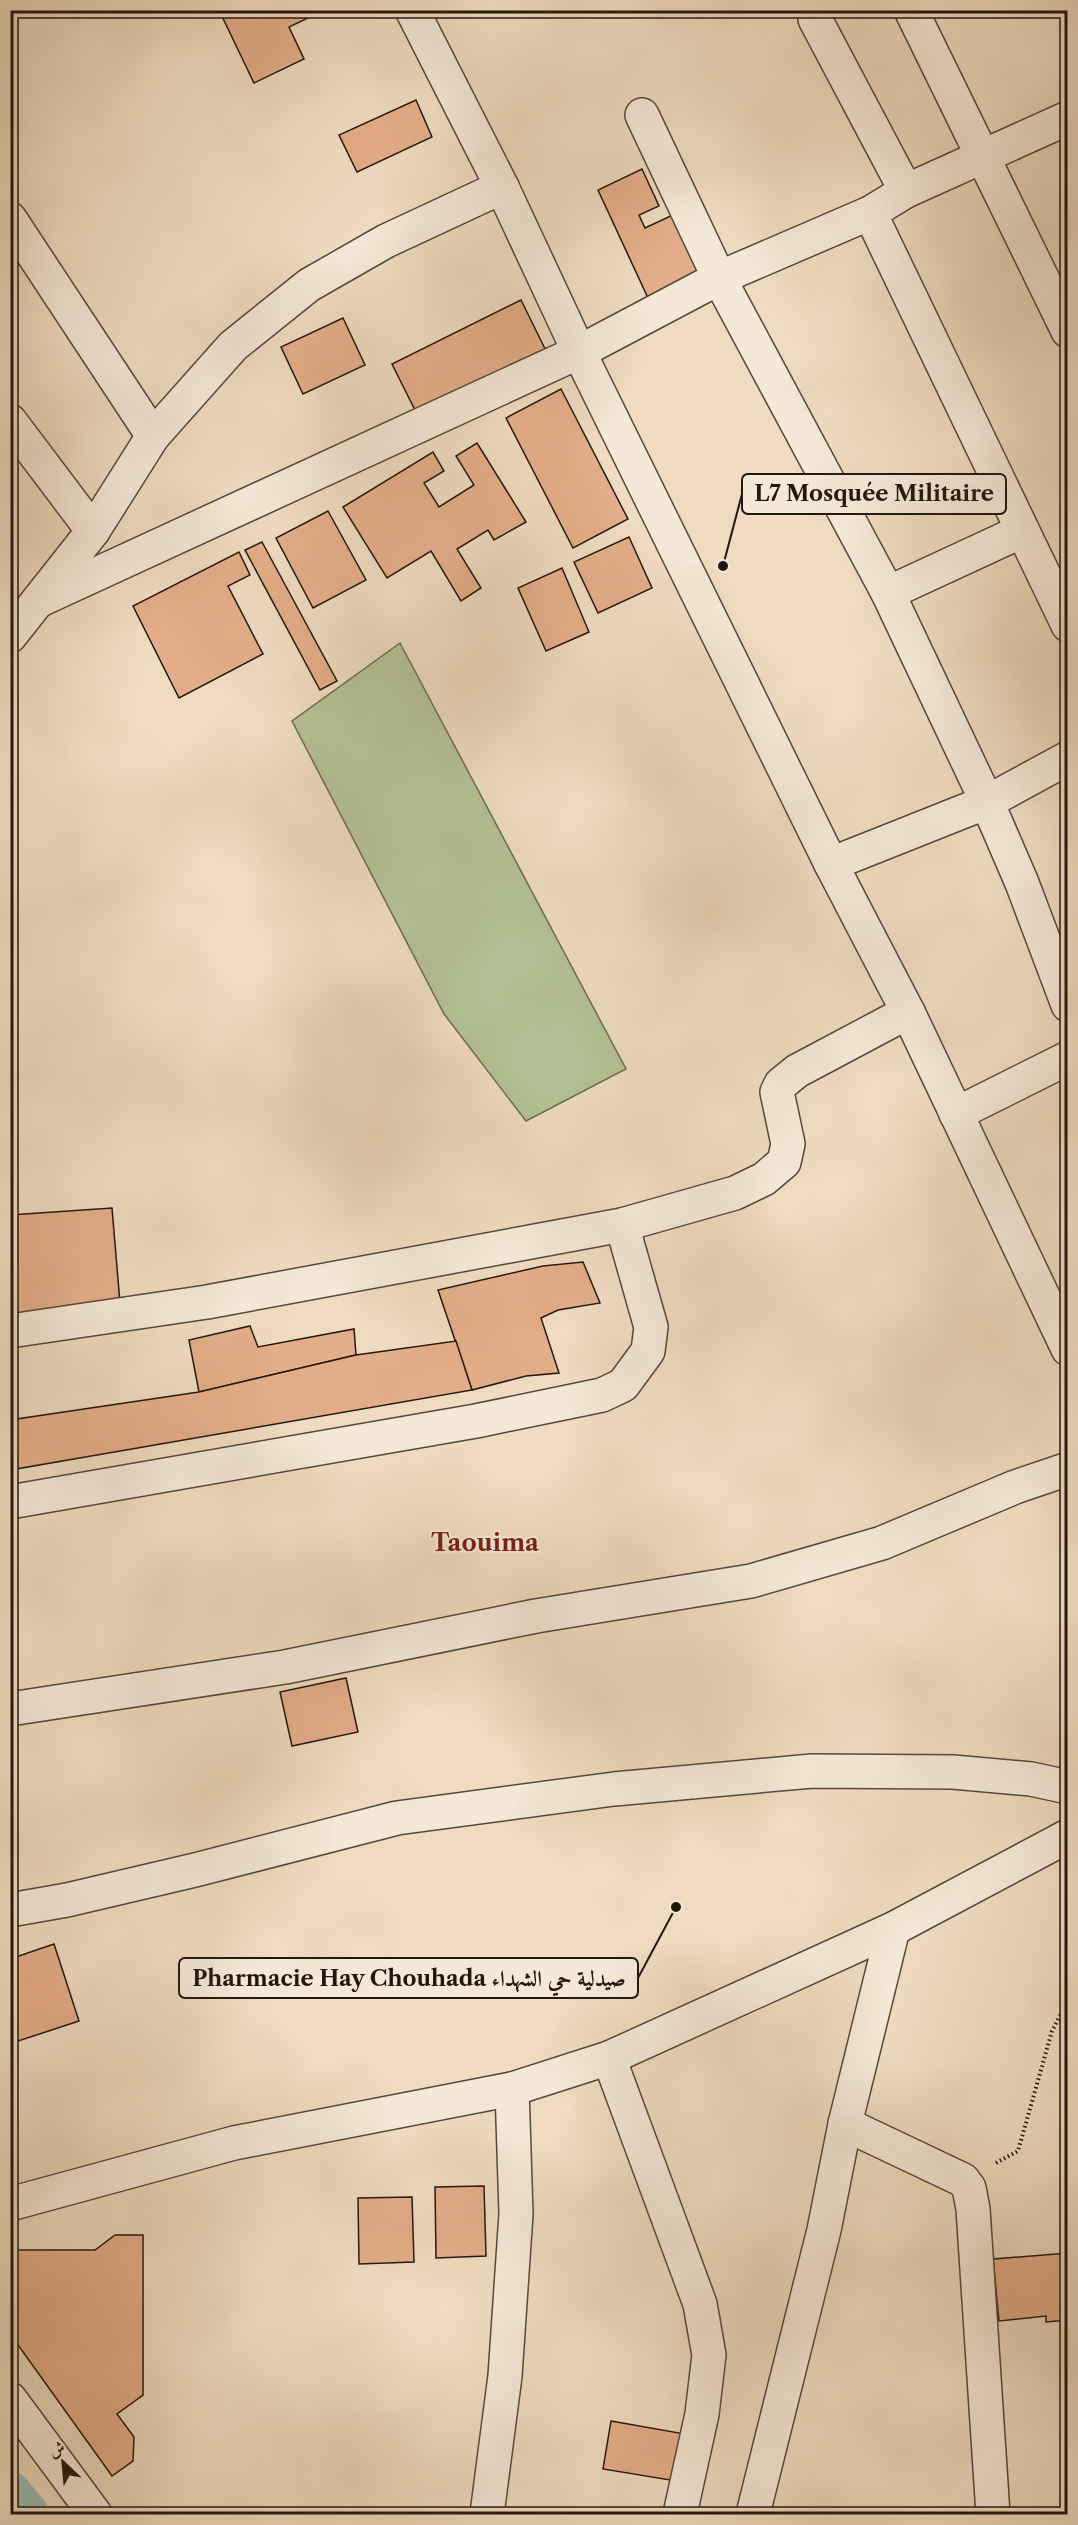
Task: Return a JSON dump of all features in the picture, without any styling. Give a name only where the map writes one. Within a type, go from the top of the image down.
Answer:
[{"type":"street","points":[[412,10],[502,187],[579,352],[831,864],[908,1012],[1068,1348]]},
{"type":"street","points":[[911,10],[1068,331]]},
{"type":"street","points":[[815,19],[906,191]]},
{"type":"street","points":[[642,115],[719,278],[888,593],[987,802],[1022,883],[1068,1005]]},
{"type":"street","points":[[38,602],[579,352],[719,278],[870,213],[906,191],[1068,118]]},
{"type":"street","points":[[10,636],[93,531],[153,436],[233,346],[309,285],[386,241],[502,187]]},
{"type":"street","points":[[870,213],[1068,625]]},
{"type":"street","points":[[10,219],[153,436]]},
{"type":"street","points":[[10,421],[93,531]]},
{"type":"street","points":[[888,593],[1022,531]]},
{"type":"street","points":[[831,864],[987,802],[1068,758]]},
{"type":"street","points":[[10,1331],[207,1302],[622,1225],[735,1193],[764,1179],[784,1162],[788,1144],[777,1092],[781,1084],[797,1071],[908,1012]]},
{"type":"street","points":[[956,1114],[1068,1058]]},
{"type":"street","points":[[10,1502],[464,1423],[602,1395],[623,1385],[648,1351],[651,1327],[622,1225]]},
{"type":"street","points":[[10,1709],[285,1667],[536,1616],[751,1581],[882,1543],[1015,1487],[1068,1469]]},
{"type":"street","points":[[10,1910],[67,1900],[195,1870],[397,1818],[614,1789],[812,1771],[953,1772],[1031,1779],[1068,1787]]},
{"type":"street","points":[[10,2204],[234,2143],[512,2089],[609,2058],[892,1929],[1068,1836]]},
{"type":"street","points":[[753,2514],[824,2230],[845,2124],[892,1929]]},
{"type":"street","points":[[609,2058],[700,2304],[708,2355],[702,2414],[680,2514]]},
{"type":"street","points":[[488,2514],[505,2376],[516,2214],[512,2089]]},
{"type":"street","points":[[845,2124],[963,2180],[969,2188],[974,2209],[993,2514]]},
{"type":"street","points":[[10,2399],[95,2514]]},
{"type":"path","points":[[963,2180],[1018,2151],[1052,2031],[1068,2000]]},
{"type":"green space","points":[[400,643],[626,1069],[526,1121],[444,1014],[292,721]]},
{"type":"building","points":[[219,10],[307,10],[310,17],[289,27],[304,59],[254,83]]},
{"type":"building","points":[[416,100],[432,137],[357,172],[339,135]]},
{"type":"building","points":[[642,169],[659,206],[639,215],[645,228],[677,213],[704,272],[648,298],[598,190]]},
{"type":"building","points":[[521,300],[549,357],[420,420],[392,364]]},
{"type":"building","points":[[343,318],[365,365],[303,394],[281,347]]},
{"type":"building","points":[[561,389],[628,519],[573,548],[506,418]]},
{"type":"building","points":[[477,443],[526,522],[494,540],[488,530],[457,549],[481,588],[461,601],[431,551],[387,578],[343,507],[433,452],[444,471],[424,483],[439,507],[474,485],[456,456]]},
{"type":"building","points":[[328,511],[366,580],[313,608],[276,538]]},
{"type":"building","points":[[629,537],[652,588],[598,613],[574,562]]},
{"type":"building","points":[[262,542],[337,681],[320,690],[245,550]]},
{"type":"building","points":[[239,552],[250,575],[228,586],[263,654],[179,698],[133,606]]},
{"type":"building","points":[[562,568],[589,632],[546,651],[518,588]]},
{"type":"building","points":[[112,1208],[121,1315],[10,1323],[10,1215]]},
{"type":"building","points":[[583,1262],[600,1303],[558,1310],[541,1318],[559,1373],[526,1376],[472,1390],[438,1290],[543,1266]]},
{"type":"building","points":[[250,1326],[258,1347],[354,1329],[356,1355],[199,1392],[189,1340]]},
{"type":"building","points":[[456,1341],[472,1390],[10,1470],[10,1420],[199,1392],[356,1355]]},
{"type":"building","points":[[346,1678],[358,1732],[292,1746],[280,1692]]},
{"type":"building","points":[[54,1944],[79,2021],[12,2043],[10,1959]]},
{"type":"building","points":[[484,2186],[486,2256],[436,2258],[435,2187]]},
{"type":"building","points":[[412,2197],[414,2262],[359,2264],[358,2198]]},
{"type":"building","points":[[115,2235],[143,2235],[143,2395],[117,2414],[134,2437],[133,2461],[112,2476],[13,2338],[13,2250],[95,2250]]},
{"type":"building","points":[[1068,2253],[1068,2320],[1046,2322],[1046,2316],[999,2321],[993,2259]]},
{"type":"building","points":[[611,2421],[685,2434],[676,2481],[603,2469]]},
{"type":"waterway","points":[[10,2490],[30,2514]]},
{"type":"place","name":"L7 Mosquée Militaire","points":[[723,566]]},
{"type":"place","name":"Pharmacie Hay Chouhada صيدلية حي الشهداء","points":[[676,1907]]},
{"type":"district","name":"Taouima","points":[[485,1542]]}]
